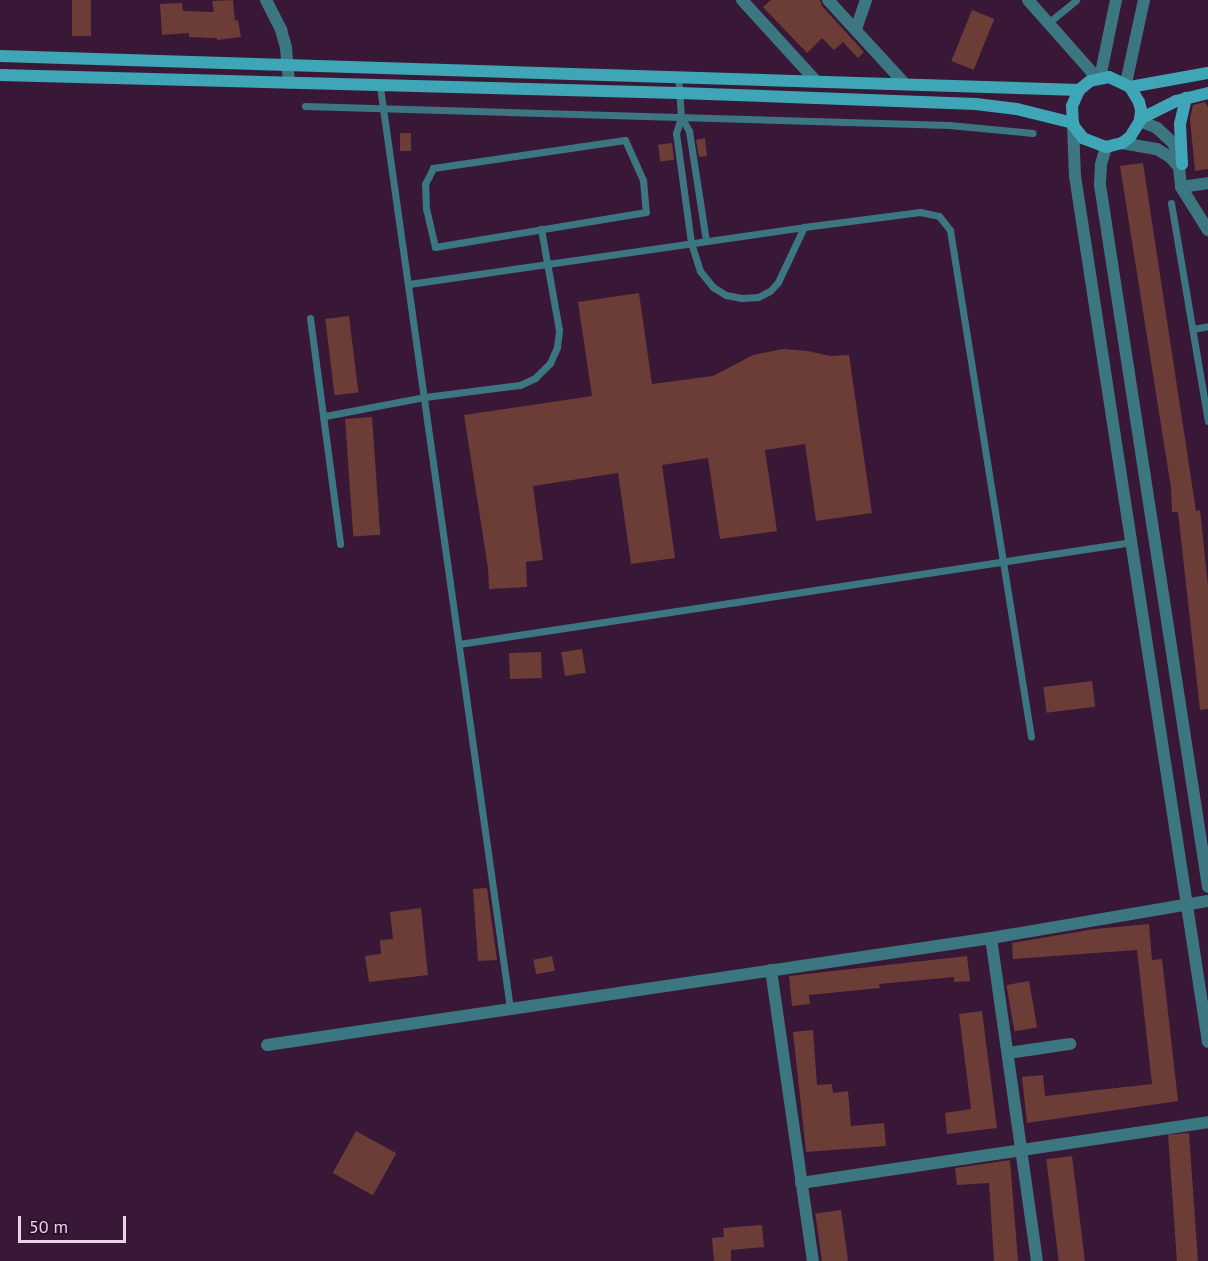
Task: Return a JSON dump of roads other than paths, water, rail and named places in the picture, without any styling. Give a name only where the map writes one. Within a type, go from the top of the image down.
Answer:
[{"type":"main road","points":[[0,56],[678,75],[1079,90],[1099,78],[1109,77],[1128,85],[1208,73]]},
{"type":"main road","points":[[380,68],[380,87]]},
{"type":"main road","points":[[0,75],[380,87],[679,93],[976,104],[1017,109],[1073,124],[1090,143],[1106,147],[1122,143],[1136,130],[1140,120],[1139,102],[1128,85]]},
{"type":"main road","points":[[1073,124],[1072,106],[1079,90]]},
{"type":"main road","points":[[1140,120],[1186,98],[1208,93]]},
{"type":"main road","points":[[1180,166],[1180,124],[1186,98]]},
{"type":"street","points":[[266,0],[281,30],[289,83]]},
{"type":"street","points":[[273,12],[281,0]]},
{"type":"street","points":[[742,0],[816,81]]},
{"type":"street","points":[[828,0],[905,84]]},
{"type":"street","points":[[856,29],[866,0]]},
{"type":"street","points":[[1028,0],[1099,78]]},
{"type":"street","points":[[1099,78],[1116,0]]},
{"type":"street","points":[[1128,85],[1144,0]]},
{"type":"street","points":[[1140,120],[1156,128],[1168,138],[1180,166],[1181,187],[1208,230]]},
{"type":"street","points":[[1073,124],[1076,176],[1208,1042]]},
{"type":"street","points":[[1122,143],[1157,149],[1180,166]]},
{"type":"street","points":[[1106,147],[1101,165],[1100,185],[1208,887]]},
{"type":"street","points":[[1181,187],[1208,183]]},
{"type":"street","points":[[267,1045],[991,938],[1208,901]]},
{"type":"street","points":[[991,938],[1037,1261]]},
{"type":"street","points":[[771,970],[813,1261]]},
{"type":"street","points":[[1008,1053],[1070,1044]]},
{"type":"street","points":[[801,1183],[1208,1122]]},
{"type":"lane","points":[[1048,23],[1076,0]]},
{"type":"lane","points":[[678,75],[681,117],[676,133],[691,243],[700,271],[713,287],[726,295],[742,298],[758,297],[778,282],[804,227]]},
{"type":"lane","points":[[380,87],[510,1009]]},
{"type":"lane","points":[[305,106],[949,125],[1033,133]]},
{"type":"lane","points":[[681,117],[689,131],[706,241]]},
{"type":"lane","points":[[625,140],[643,180],[646,212],[541,229],[435,247],[426,209],[425,184],[433,168],[625,140]]},
{"type":"lane","points":[[1172,203],[1208,421]]},
{"type":"lane","points":[[409,284],[920,212],[939,216],[947,223],[950,230],[1031,737]]},
{"type":"lane","points":[[324,416],[424,397],[520,385],[535,378],[550,363],[557,347],[559,330],[541,229]]},
{"type":"lane","points":[[310,318],[340,544]]},
{"type":"lane","points":[[1193,328],[1208,326]]},
{"type":"lane","points":[[459,644],[1132,542]]}]
